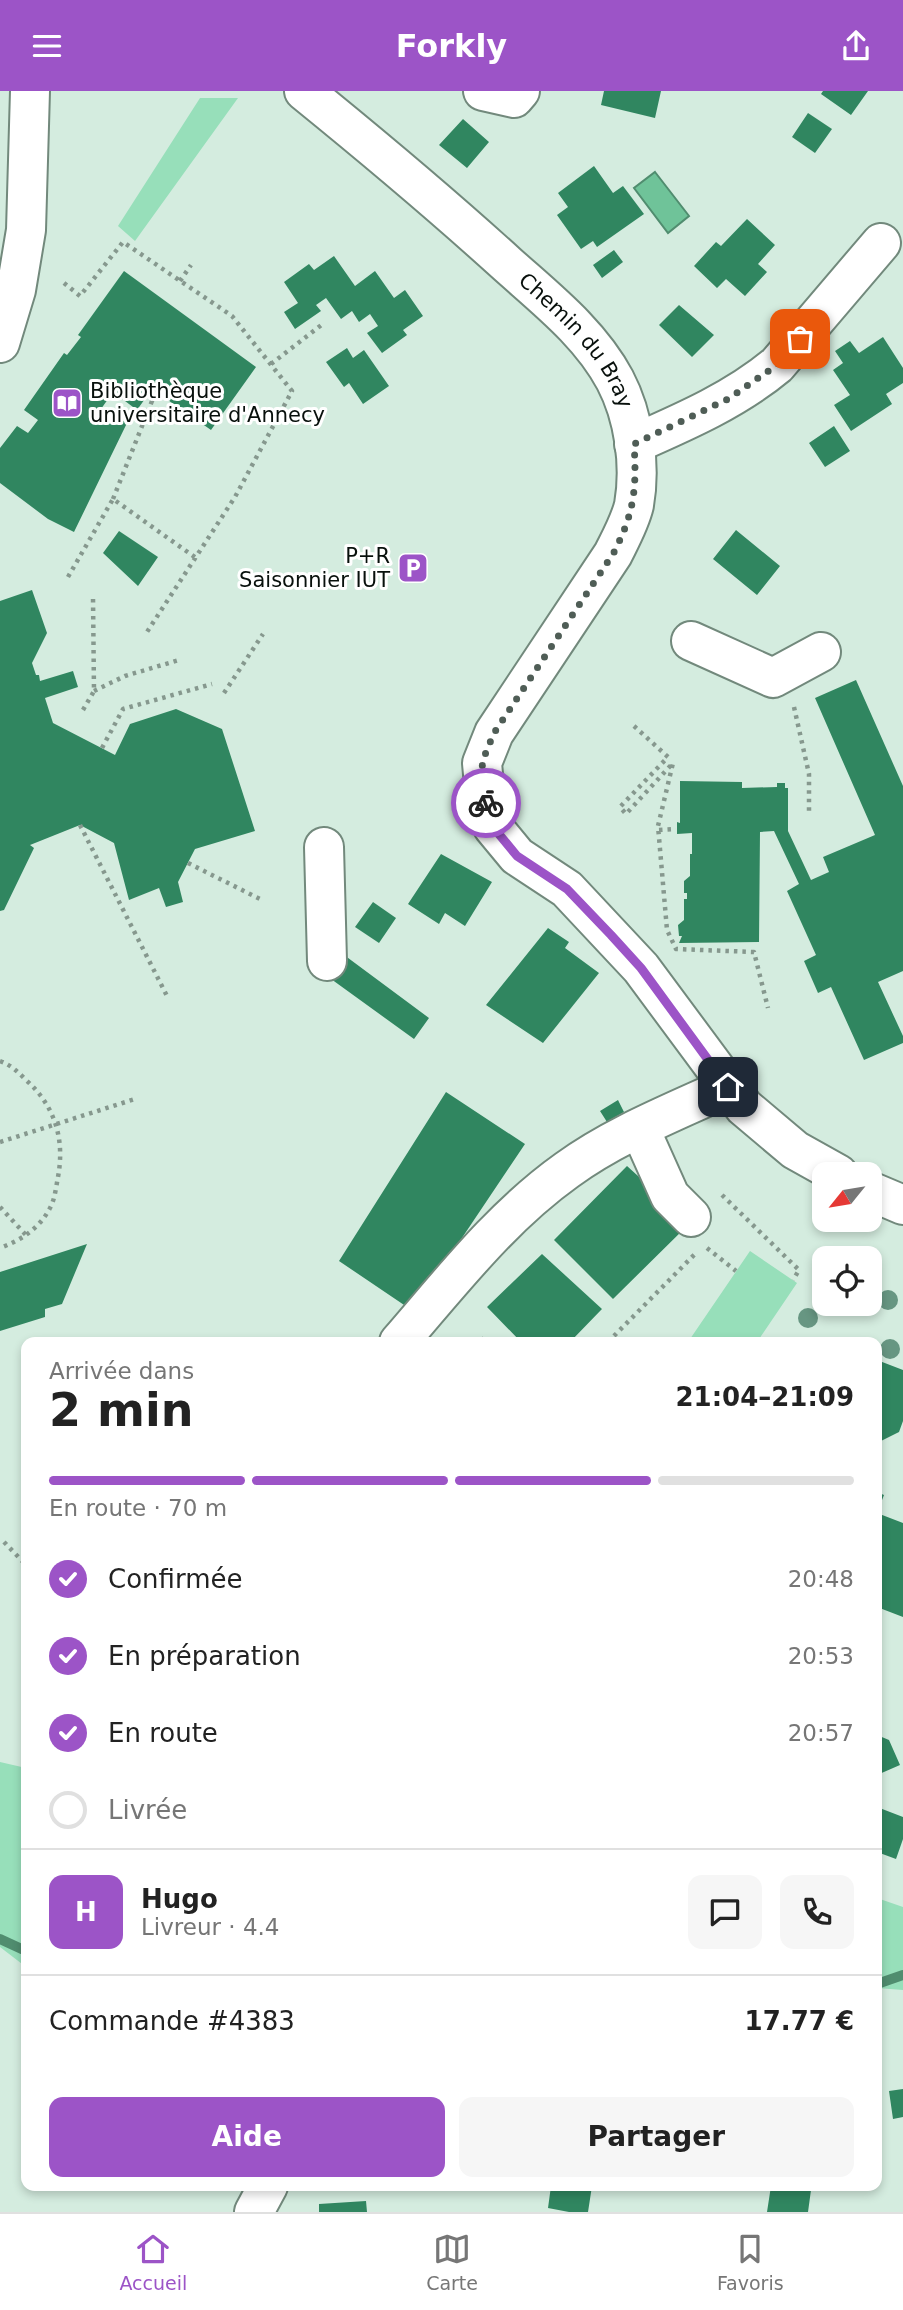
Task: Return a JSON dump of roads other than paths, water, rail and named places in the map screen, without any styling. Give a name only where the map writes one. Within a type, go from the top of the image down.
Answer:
[{"type":"street","points":[[0,343],[16,290],[26,230],[30,91]]},
{"type":"street","name":"Chemin du Bray","points":[[304,91],[424,189],[578,348],[616,382],[631,425],[634,444],[634,505],[613,554],[494,733],[482,762],[485,796],[493,827],[517,856],[567,889],[641,968],[744,1107],[795,1150],[816,1162]]},
{"type":"street","points":[[483,91],[514,98],[520,91]]},
{"type":"street","points":[[634,444],[728,399],[764,376],[785,356],[881,243]]},
{"type":"street","points":[[691,641],[773,678],[821,652]]},
{"type":"street","points":[[324,847],[327,961]]},
{"type":"street","points":[[403,1337],[506,1221],[568,1169],[640,1129],[728,1087]]},
{"type":"street","points":[[640,1129],[670,1196],[697,1231]]},
{"type":"street","points":[[882,1196],[903,1205]]},
{"type":"street","points":[[254,2212],[265,2191]]},
{"type":"waterway","points":[[0,1939],[21,1949]]},
{"type":"waterway","points":[[882,1982],[903,1975]]},
{"type":"place","name":"Bibliothèque universitaire d'Annecy","points":[[67,403]]},
{"type":"place","name":"P+R Saisonnier IUT","points":[[413,568]]}]
